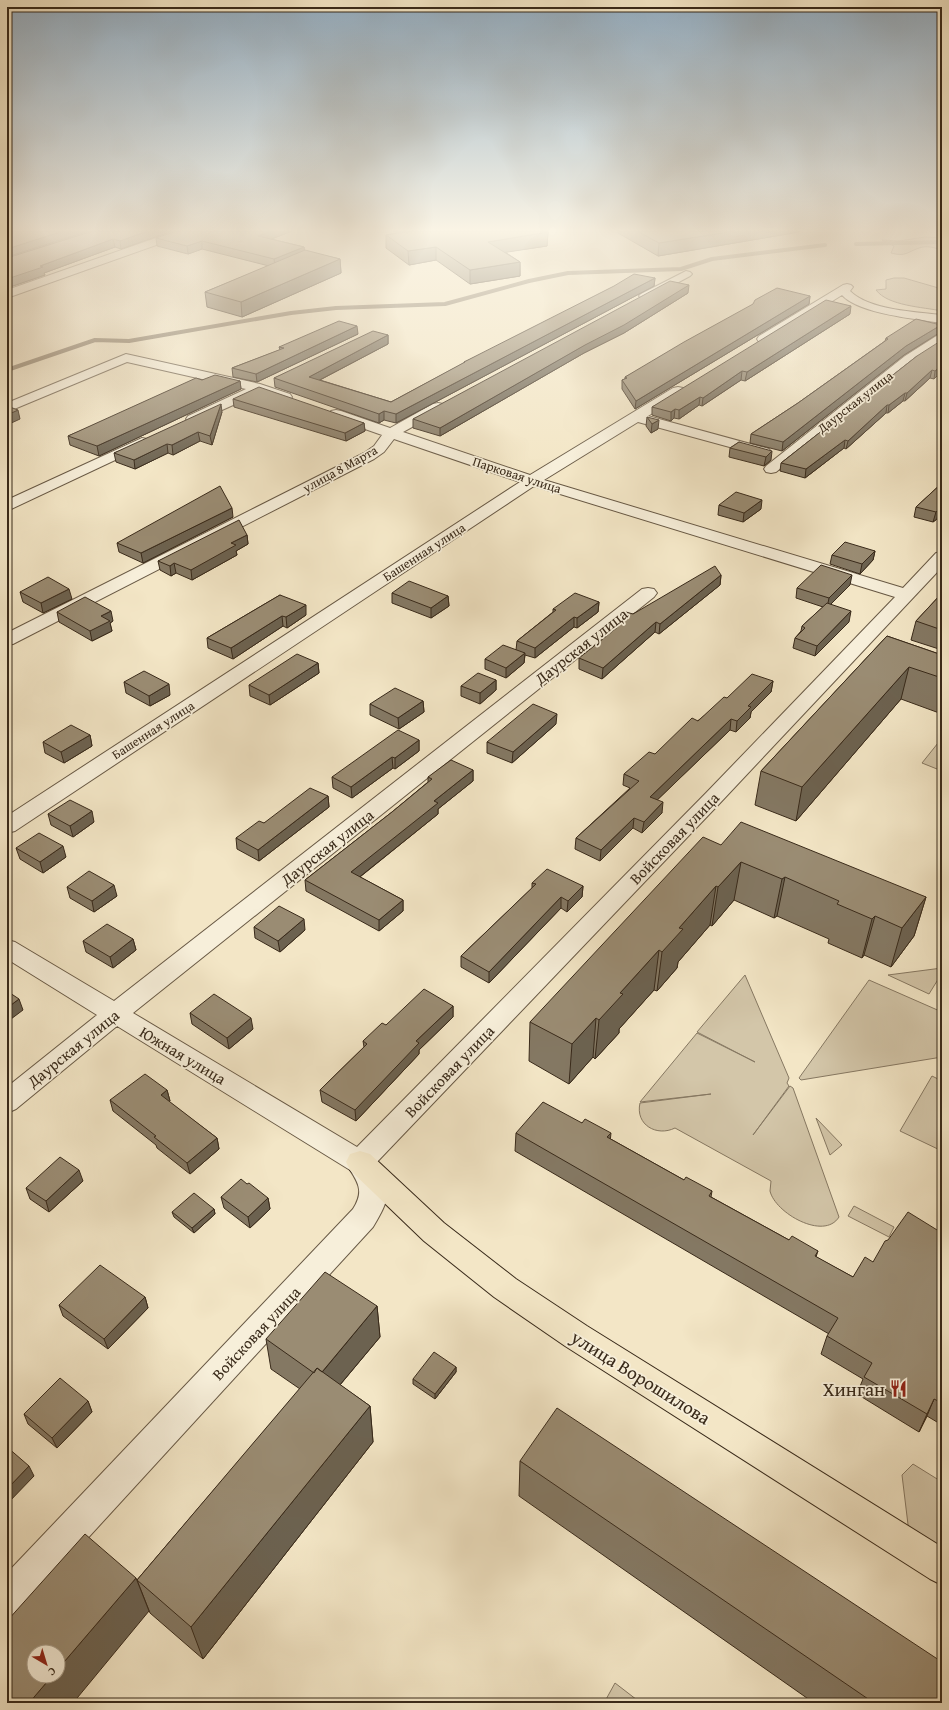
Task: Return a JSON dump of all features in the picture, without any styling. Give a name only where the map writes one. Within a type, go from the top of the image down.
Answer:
[{"type":"main road","name":"улица Ворошилова","points":[[360,1162],[434,1232],[505,1288],[576,1336],[942,1567]]},
{"type":"street","points":[[751,346],[807,311]]},
{"type":"street","points":[[894,311],[942,319]]},
{"type":"street","name":"Даурская улица","points":[[771,469],[910,359],[942,338]]},
{"type":"street","points":[[7,408],[126,358],[259,388],[296,401]]},
{"type":"street","points":[[179,425],[273,382]]},
{"type":"street","name":"Башенная улица","points":[[7,826],[532,481],[691,383]]},
{"type":"street","name":"улица 8 Марта","points":[[7,640],[369,456],[379,449],[391,433],[447,403]]},
{"type":"street","name":"Парковая улица","points":[[325,411],[532,481],[907,595]]},
{"type":"street","points":[[637,417],[785,458]]},
{"type":"street","points":[[7,506],[158,435]]},
{"type":"street","name":"Войсковая улица","points":[[7,1599],[363,1218],[372,1206],[374,1185],[360,1162],[714,798],[942,557]]},
{"type":"street","name":"Даурская улица","points":[[7,1102],[115,1014],[648,593]]},
{"type":"street","name":"Южная улица","points":[[7,948],[360,1162]]},
{"type":"shaded area","points":[[938,743],[942,745],[942,771],[922,763]]},
{"type":"shaded area","points":[[942,968],[942,973],[929,994],[888,975]]},
{"type":"shaded area","points":[[745,975],[789,1078],[787,1083],[789,1086],[753,1135],[790,1086],[793,1088],[839,1217],[832,1224],[823,1226],[812,1225],[790,1215],[781,1208],[774,1199],[770,1191],[771,1181],[675,1128],[661,1131],[655,1130],[644,1123],[641,1117],[639,1111],[640,1103],[711,1094],[640,1102],[697,1033],[755,1062],[697,1032]]},
{"type":"shaded area","points":[[869,980],[942,1012],[942,1057],[801,1080],[799,1078]]},
{"type":"shaded area","points":[[932,1076],[942,1081],[942,1151],[900,1131]]},
{"type":"shaded area","points":[[816,1118],[842,1145],[830,1155]]},
{"type":"shaded area","points":[[854,1206],[894,1227],[889,1237],[848,1216]]},
{"type":"shaded area","points":[[913,1464],[942,1482],[942,1561],[910,1541],[902,1475]]},
{"type":"shaded area","points":[[615,1683],[641,1703],[604,1703]]},
{"type":"building","points":[[565,311],[593,311],[396,414],[384,411],[379,414],[274,378],[373,331],[388,335],[309,377],[391,402],[464,362]]},
{"type":"building","points":[[615,311],[647,311],[440,428],[413,419]]},
{"type":"building","points":[[741,311],[785,311],[636,401],[622,380],[684,342]]},
{"type":"building","points":[[808,311],[843,311],[747,372],[742,371],[703,398],[700,397],[679,410],[675,409],[671,412],[652,407]]},
{"type":"building","points":[[916,319],[941,325],[906,346],[783,442],[751,434],[798,403],[888,339],[886,338]]},
{"type":"building","points":[[339,321],[357,326],[256,374],[232,368],[284,348],[279,347]]},
{"type":"building","points":[[942,340],[942,365],[935,371],[932,370],[907,393],[887,405],[848,441],[845,440],[806,469],[781,463],[917,356]]},
{"type":"building","points":[[215,375],[240,381],[97,446],[68,436],[196,378],[202,380]]},
{"type":"building","points":[[259,387],[364,423],[345,433],[233,399]]},
{"type":"building","points":[[221,404],[210,436],[198,432],[172,445],[167,444],[134,460],[114,453]]},
{"type":"building","points":[[7,406],[18,410],[7,415]]},
{"type":"building","points":[[647,417],[659,420],[652,424]]},
{"type":"building","points":[[739,442],[772,451],[766,457],[730,448]]},
{"type":"building","points":[[942,483],[942,510],[939,509],[936,512],[916,507]]},
{"type":"building","points":[[220,486],[232,508],[141,553],[117,543]]},
{"type":"building","points":[[736,492],[762,500],[744,513],[719,505]]},
{"type":"building","points":[[239,520],[247,535],[231,543],[236,545],[191,570],[174,563],[170,566],[158,561]]},
{"type":"building","points":[[845,542],[875,551],[862,564],[832,555]]},
{"type":"building","points":[[821,565],[852,575],[829,598],[797,588]]},
{"type":"building","points":[[715,566],[721,575],[660,624],[656,622],[603,668],[579,658],[619,626],[615,621],[626,612],[633,614]]},
{"type":"building","points":[[48,577],[69,589],[41,603],[20,592]]},
{"type":"building","points":[[409,581],[448,596],[431,608],[392,593]]},
{"type":"building","points":[[575,593],[599,602],[577,618],[574,617],[535,648],[517,641],[556,610],[553,609]]},
{"type":"building","points":[[942,593],[942,630],[916,621]]},
{"type":"building","points":[[280,595],[306,605],[286,617],[282,616],[231,648],[207,638]]},
{"type":"building","points":[[85,597],[111,611],[101,616],[110,621],[90,631],[57,612]]},
{"type":"building","points":[[827,603],[851,611],[817,646],[795,638],[805,628],[802,626]]},
{"type":"building","points":[[887,636],[942,655],[942,678],[909,667],[802,787],[761,771]]},
{"type":"building","points":[[503,645],[525,653],[506,668],[485,659]]},
{"type":"building","points":[[297,654],[318,663],[269,695],[249,685]]},
{"type":"building","points":[[144,671],[169,684],[149,696],[124,682]]},
{"type":"building","points":[[478,673],[496,680],[480,693],[461,686]]},
{"type":"building","points":[[752,674],[773,681],[748,706],[751,707],[737,721],[731,719],[650,797],[663,802],[644,822],[634,818],[601,850],[576,838],[639,781],[624,774],[649,752],[655,754],[692,718],[698,721],[724,697],[727,698]]},
{"type":"building","points":[[395,688],[423,701],[398,718],[370,704]]},
{"type":"building","points":[[533,704],[557,714],[513,752],[487,742]]},
{"type":"building","points":[[71,725],[90,735],[61,752],[43,742]]},
{"type":"building","points":[[398,730],[419,740],[395,758],[392,757],[351,787],[332,777]]},
{"type":"building","points":[[451,760],[473,770],[434,801],[438,803],[351,872],[403,900],[379,920],[305,880],[392,812],[432,779],[428,777]]},
{"type":"building","points":[[310,788],[328,796],[258,850],[236,838],[259,821],[264,823]]},
{"type":"building","points":[[70,800],[92,811],[70,826],[48,814]]},
{"type":"building","points":[[741,822],[926,897],[902,928],[875,916],[872,919],[837,904],[839,901],[785,877],[782,879],[741,862],[718,887],[716,886],[679,928],[683,929],[662,952],[659,950],[620,993],[623,994],[599,1020],[596,1018],[572,1044],[530,1022],[703,837],[721,845]]},
{"type":"building","points":[[39,833],[63,846],[40,862],[16,848]]},
{"type":"building","points":[[547,869],[583,886],[568,901],[561,897],[489,972],[461,956],[536,884],[532,883]]},
{"type":"building","points":[[89,871],[114,885],[92,901],[67,887]]},
{"type":"building","points":[[279,906],[304,919],[278,941],[254,927]]},
{"type":"building","points":[[107,924],[133,939],[110,957],[83,941]]},
{"type":"building","points":[[424,989],[453,1006],[416,1041],[419,1043],[355,1110],[320,1090],[367,1044],[363,1041],[382,1023],[386,1025]]},
{"type":"building","points":[[7,991],[19,999],[7,1008]]},
{"type":"building","points":[[214,994],[251,1018],[227,1038],[190,1013]]},
{"type":"building","points":[[145,1074],[167,1090],[161,1095],[217,1138],[187,1163],[154,1137],[156,1136],[110,1100]]},
{"type":"building","points":[[543,1102],[582,1123],[585,1119],[611,1133],[607,1137],[684,1180],[686,1177],[712,1191],[709,1196],[789,1240],[792,1236],[818,1251],[815,1256],[853,1277],[865,1257],[873,1262],[885,1241],[888,1240],[908,1212],[942,1233],[942,1403],[934,1399],[927,1414],[864,1377],[872,1363],[827,1336],[838,1318],[516,1133]]},
{"type":"building","points":[[60,1157],[79,1170],[46,1201],[26,1188]]},
{"type":"building","points":[[241,1179],[247,1184],[249,1183],[268,1198],[248,1217],[221,1197]]},
{"type":"building","points":[[194,1193],[214,1209],[192,1228],[172,1212]]},
{"type":"building","points":[[100,1265],[145,1297],[104,1339],[59,1305]]},
{"type":"building","points":[[325,1272],[377,1306],[322,1372],[317,1368],[314,1373],[266,1339]]},
{"type":"building","points":[[434,1352],[456,1367],[435,1394],[413,1379]]},
{"type":"building","points":[[317,1368],[370,1406],[191,1627],[137,1580]]},
{"type":"building","points":[[60,1378],[88,1401],[52,1438],[24,1414]]},
{"type":"building","points":[[557,1408],[942,1662],[942,1703],[874,1703],[520,1461]]},
{"type":"building","points":[[7,1447],[29,1466],[7,1489]]},
{"type":"building","points":[[85,1534],[136,1578],[66,1660],[66,1644],[26,1644],[26,1684],[45,1684],[29,1703],[7,1703],[7,1621]]},
{"type":"waterway","points":[[7,370],[95,340],[129,341],[311,311]]},
{"type":"place","name":"Хинган","points":[[898,1389]]}]
